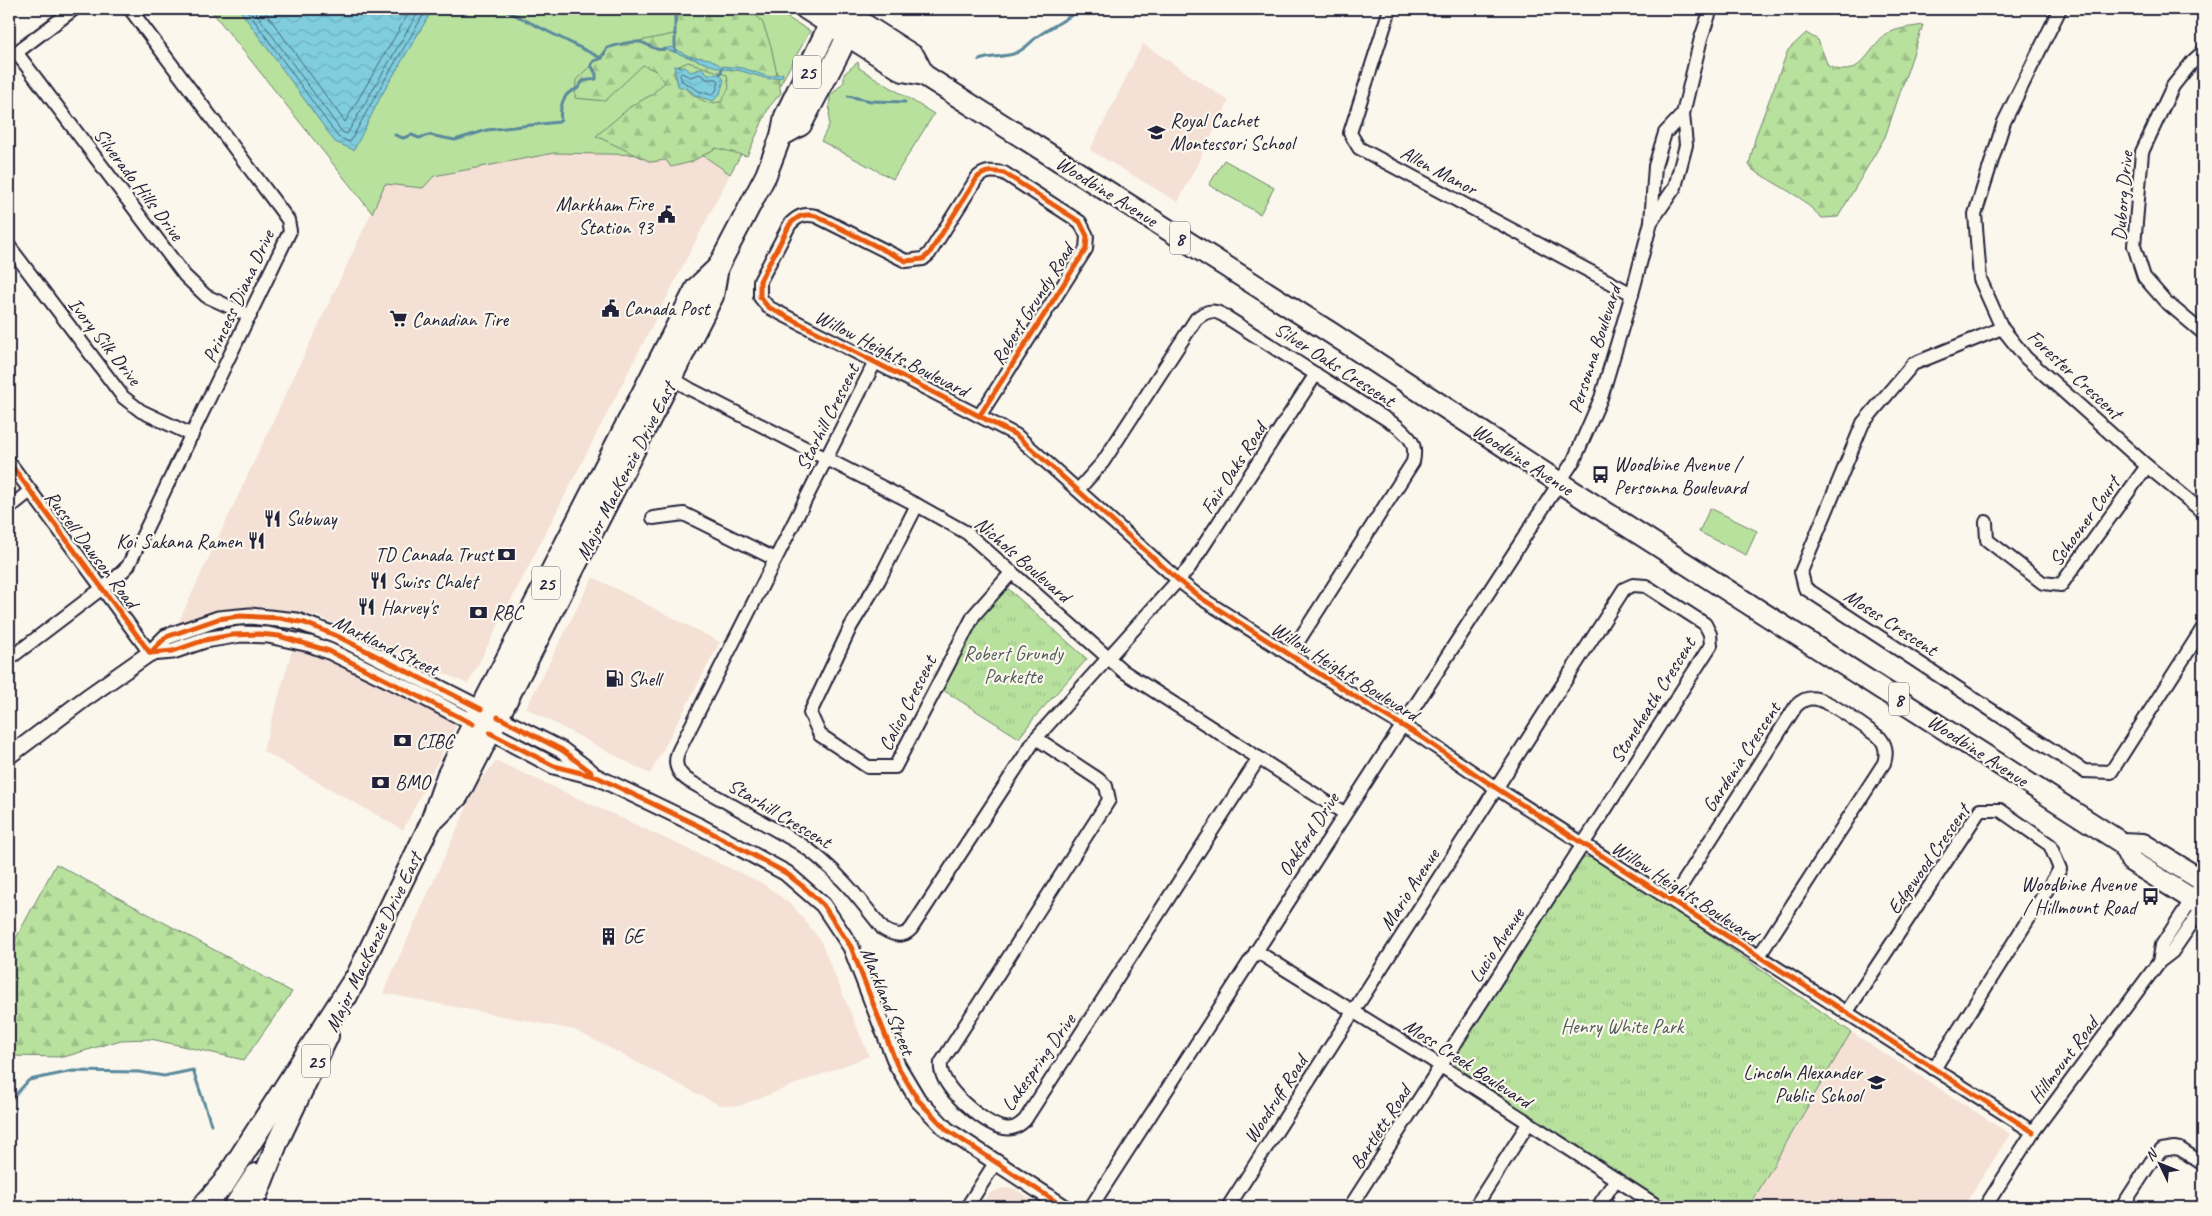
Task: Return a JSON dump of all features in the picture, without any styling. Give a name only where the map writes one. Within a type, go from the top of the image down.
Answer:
[{"type":"highway","points":[[203,1207],[224,1183],[354,981]]},
{"type":"main road","name":"Woodbine Avenue","points":[[806,9],[845,17],[903,71],[924,75],[1331,333],[1560,484],[2122,843],[2143,844],[2203,882]]},
{"type":"main road","name":"Major MacKenzie Drive East","points":[[252,1207],[278,1141],[430,824],[458,796],[486,721],[664,373],[696,288],[718,267],[766,175],[781,136],[801,125],[845,17]]},
{"type":"main road","name":"Woodbine Avenue","points":[[2122,843],[2131,861],[2200,904]]},
{"type":"main road","name":"Major MacKenzie Drive East","points":[[234,1207],[278,1141]]},
{"type":"street","points":[[13,55],[74,9]]},
{"type":"street","name":"Princess Diana Drive","points":[[9,659],[128,566],[250,316],[288,236],[290,226],[288,220],[130,9]]},
{"type":"street","name":"Allen Manor","points":[[1390,9],[1350,133],[1359,148],[1632,294]]},
{"type":"street","name":"Personna Boulevard","points":[[1652,222],[1675,187],[1686,144],[1683,114],[1701,38],[1711,9]]},
{"type":"street","name":"Forester Crescent","points":[[2060,9],[2004,122],[1975,214],[1980,279],[2002,328],[2026,358],[2147,466],[2203,512]]},
{"type":"street","name":"Duborg Drive","points":[[2203,52],[2193,61],[2173,86],[2142,152],[2134,246],[2144,277],[2165,301],[2203,333]]},
{"type":"street","name":"Silverado Hills Drive","points":[[13,55],[184,276],[206,296],[250,316]]},
{"type":"street","name":"Personna Boulevard","points":[[1560,484],[1574,460],[1601,398],[1652,222],[1655,166],[1665,133],[1683,114]]},
{"type":"street","name":"Robert Grundy Road","points":[[758,288],[790,224],[802,215],[816,216],[899,258],[914,261],[922,259],[929,254],[977,178],[987,172],[1004,174],[1080,222],[1085,229],[1087,242],[1086,249],[980,415]]},
{"type":"street","name":"Ivory Silk Drive","points":[[9,246],[123,397],[141,411],[192,435]]},
{"type":"street","name":"Willow Heights Boulevard","points":[[758,288],[760,297],[768,308],[980,415],[1025,442],[1178,580],[1201,598],[1402,725],[1496,788],[2033,1132]]},
{"type":"street","name":"Silver Oaks Crescent","points":[[1078,490],[1103,462],[1196,319],[1209,311],[1216,311],[1223,315],[1397,426],[1414,442],[1416,451],[1413,462],[1290,654]]},
{"type":"street","name":"Moses Crescent","points":[[2002,328],[1913,364],[1863,423],[1800,572],[1804,588],[2084,771],[2111,772],[2203,628]]},
{"type":"street","name":"Starhill Crescent","points":[[875,362],[682,744],[675,762],[680,773],[689,781],[799,843],[822,859],[843,879],[884,929],[890,933],[901,935],[907,934],[911,930],[1036,738],[1178,580]]},
{"type":"street","name":"Nichols Boulevard","points":[[664,373],[917,505],[966,533],[1108,657],[1142,684],[1344,813]]},
{"type":"street","name":"Fair Oaks Road","points":[[1178,580],[1208,540],[1316,374]]},
{"type":"street","name":"Russell Dawson Road","points":[[9,462],[150,653]]},
{"type":"street","name":"Schooner Court","points":[[1986,522],[1986,540],[2042,583],[2061,585],[2147,466]]},
{"type":"street","name":"Oakford Drive","points":[[1091,1207],[1344,813],[1560,484]]},
{"type":"street","points":[[9,508],[30,491]]},
{"type":"street","name":"Calico Crescent","points":[[917,505],[879,580],[851,626],[810,713],[820,735],[868,767],[895,767],[974,615],[1012,572]]},
{"type":"street","points":[[653,518],[684,514],[775,559]]},
{"type":"street","name":"Stoneheath Crescent","points":[[1496,788],[1624,589],[1634,585],[1646,586],[1654,590],[1706,624],[1710,634],[1711,645],[1583,844]]},
{"type":"street","name":"Markland Street","points":[[9,756],[150,653],[166,637],[218,619],[244,616],[280,618],[305,623],[338,636],[486,721],[554,766],[597,777],[701,827],[786,873],[823,905],[851,947],[897,1065],[907,1084],[932,1116],[947,1130],[1064,1207]]},
{"type":"street","name":"Gardenia Crescent","points":[[1672,900],[1796,706],[1808,698],[1823,700],[1880,738],[1884,742],[1886,756],[1884,762],[1759,956]]},
{"type":"street","name":"Lakespring Drive","points":[[1036,738],[1098,779],[1106,786],[1109,800],[941,1063],[943,1078],[954,1092],[973,1110],[1003,1128],[1015,1128],[1025,1120],[1259,758]]},
{"type":"street","name":"Mario Avenue","points":[[1353,1011],[1496,788]]},
{"type":"street","name":"Edgewood Crescent","points":[[1846,1013],[1980,810],[2000,810],[2050,846],[2060,869],[1934,1069]]},
{"type":"street","name":"Lucio Avenue","points":[[1440,1066],[1583,844]]},
{"type":"street","name":"Hillmount Road","points":[[1985,1207],[2033,1132],[2159,962],[2162,945],[2200,904],[2203,882]]},
{"type":"street","name":"Moss Creek Boulevard","points":[[1256,951],[1440,1066],[1659,1207]]},
{"type":"street","name":"Woodruff Road","points":[[1228,1207],[1353,1011]]},
{"type":"street","name":"Bartlett Road","points":[[1350,1207],[1440,1066]]},
{"type":"street","points":[[1475,1207],[1528,1124]]},
{"type":"street","points":[[2122,1207],[2151,1162],[2162,1150],[2180,1149],[2203,1164]]},
{"type":"street","points":[[967,1207],[995,1163]]},
{"type":"street","points":[[1598,1207],[1616,1179]]},
{"type":"shaded area","name":"Royal Cachet Montessori School","points":[[1143,44],[1229,101],[1178,202],[1090,150]]},
{"type":"shaded area","points":[[554,153],[704,156],[730,174],[468,684],[318,616],[261,607],[178,623],[385,184],[423,188],[434,176]]},
{"type":"shaded area","points":[[593,577],[720,642],[650,774],[526,708]]},
{"type":"shaded area","points":[[293,647],[324,658],[451,718],[456,725],[403,830],[263,751]]},
{"type":"shaded area","points":[[497,761],[762,883],[793,906],[820,940],[869,1056],[739,1106],[719,1105],[575,1030],[383,993],[478,783]]},
{"type":"shaded area","name":"Lincoln Alexander Public School","points":[[1851,1032],[2010,1134],[1963,1207],[1749,1207]]},
{"type":"shaded area","points":[[1003,1188],[1015,1189],[1043,1207],[980,1207],[989,1194]]},
{"type":"green space","points":[[210,9],[773,9],[810,31],[730,174],[704,156],[554,153],[434,176],[423,188],[385,184],[372,213]]},
{"type":"green space","points":[[678,9],[749,9],[762,21],[771,46],[781,93],[769,107],[747,156],[716,148],[691,162],[671,167],[666,160],[651,162],[596,136],[630,107],[651,95],[665,82],[656,71],[643,65],[605,101],[575,98],[576,80],[609,47],[674,34]],"holes":[[[688,62],[727,75],[729,88],[721,102],[709,103],[688,91],[673,73],[677,67]]]},
{"type":"green space","points":[[1923,25],[1885,137],[1838,217],[1822,218],[1800,198],[1753,170],[1749,165],[1756,135],[1788,50],[1806,33],[1818,40],[1828,66],[1839,70],[1848,70],[1861,62],[1889,33],[1899,29]]},
{"type":"green space","points":[[858,62],[859,68],[934,114],[893,179],[821,141],[829,125],[830,96],[844,82],[844,74]]},
{"type":"green space","points":[[1224,160],[1274,188],[1260,214],[1209,185]]},
{"type":"green space","points":[[1710,508],[1757,531],[1746,555],[1699,532]]},
{"type":"green space","name":"Robert Grundy Parkette","points":[[1007,588],[1087,659],[1034,718],[1019,738],[943,690],[977,622]]},
{"type":"green space","name":"Henry White Park","points":[[1586,857],[1592,858],[1651,896],[1655,895],[1683,911],[1683,916],[1851,1032],[1749,1207],[1673,1207],[1549,1128],[1543,1128],[1516,1111],[1514,1105],[1456,1066],[1456,1054],[1466,1036],[1578,862]]},
{"type":"green space","points":[[56,864],[292,992],[244,1060],[151,1039],[121,1040],[64,1057],[9,1056],[9,951]]},
{"type":"water","points":[[239,9],[433,9],[381,96],[354,150],[335,142]]},
{"type":"water","points":[[670,47],[689,56],[710,59],[721,66],[743,68],[769,77],[783,73],[782,77],[768,79],[738,70],[722,69],[665,49]]},
{"type":"water","points":[[674,66],[685,67],[691,72],[702,68],[708,74],[720,74],[724,80],[720,94],[713,101],[696,96],[688,89],[678,86]]},
{"type":"waterway","points":[[503,9],[601,58]]},
{"type":"waterway","points":[[675,9],[675,51]]},
{"type":"waterway","points":[[979,60],[1018,52],[1037,36],[1080,9]]},
{"type":"waterway","points":[[602,58],[607,48],[627,43],[639,42],[661,50],[665,49]]},
{"type":"waterway","points":[[395,135],[403,138],[412,135],[419,138],[429,135],[455,140],[487,130],[559,122],[561,120],[561,105],[565,97],[568,93],[577,89],[583,81],[596,79],[596,74],[591,65],[594,61],[602,58]]},
{"type":"waterway","points":[[720,74],[722,69]]},
{"type":"waterway","points":[[848,96],[871,101],[905,102]]},
{"type":"waterway","points":[[9,1102],[29,1080],[73,1071],[139,1072],[164,1076],[193,1070],[211,1124]]},
{"type":"cycle path","points":[[980,415],[1086,249],[1087,236],[1080,222],[1004,173],[986,172],[977,178],[929,254],[923,259],[906,261],[816,216],[802,216],[790,224],[760,281],[760,297],[768,307],[1016,435],[1178,580],[1201,598],[1418,735],[1496,788],[2033,1132]]},
{"type":"cycle path","points":[[9,462],[150,653]]},
{"type":"cycle path","points":[[150,653],[166,637],[218,619],[239,616],[280,618],[305,623],[337,636],[481,709]]},
{"type":"cycle path","points":[[150,653],[173,651],[205,640],[232,635],[259,634],[279,636],[329,651],[473,724]]},
{"type":"cycle path","points":[[498,717],[562,750],[591,772]]},
{"type":"cycle path","points":[[490,733],[554,766],[597,777],[701,827],[786,873],[806,889],[823,905],[851,947],[897,1065],[918,1100],[947,1130],[1064,1207]]},
{"type":"place","name":"Royal Cachet Montessori School","points":[[1156,132]]},
{"type":"place","name":"Markham Fire Station 93","points":[[667,215]]},
{"type":"place","name":"Canada Post","points":[[610,308]]},
{"type":"place","name":"Canadian Tire","points":[[398,319]]},
{"type":"place","name":"Woodbine Avenue / Personna Boulevard","points":[[1600,475]]},
{"type":"place","name":"Subway","points":[[272,518]]},
{"type":"place","name":"Koi Sakana Ramen","points":[[256,541]]},
{"type":"place","name":"TD Canada Trust","points":[[507,554]]},
{"type":"place","name":"Swiss Chalet","points":[[378,581]]},
{"type":"place","name":"Harvey's","points":[[367,607]]},
{"type":"place","name":"RBC","points":[[478,612]]},
{"type":"place","name":"Shell","points":[[614,679]]},
{"type":"place","name":"CIBC","points":[[402,741]]},
{"type":"place","name":"BMO","points":[[381,782]]},
{"type":"place","name":"Woodbine Avenue / Hillmount Road","points":[[2150,896]]},
{"type":"place","name":"GE","points":[[609,936]]},
{"type":"place","name":"Lincoln Alexander Public School","points":[[1876,1083]]}]
